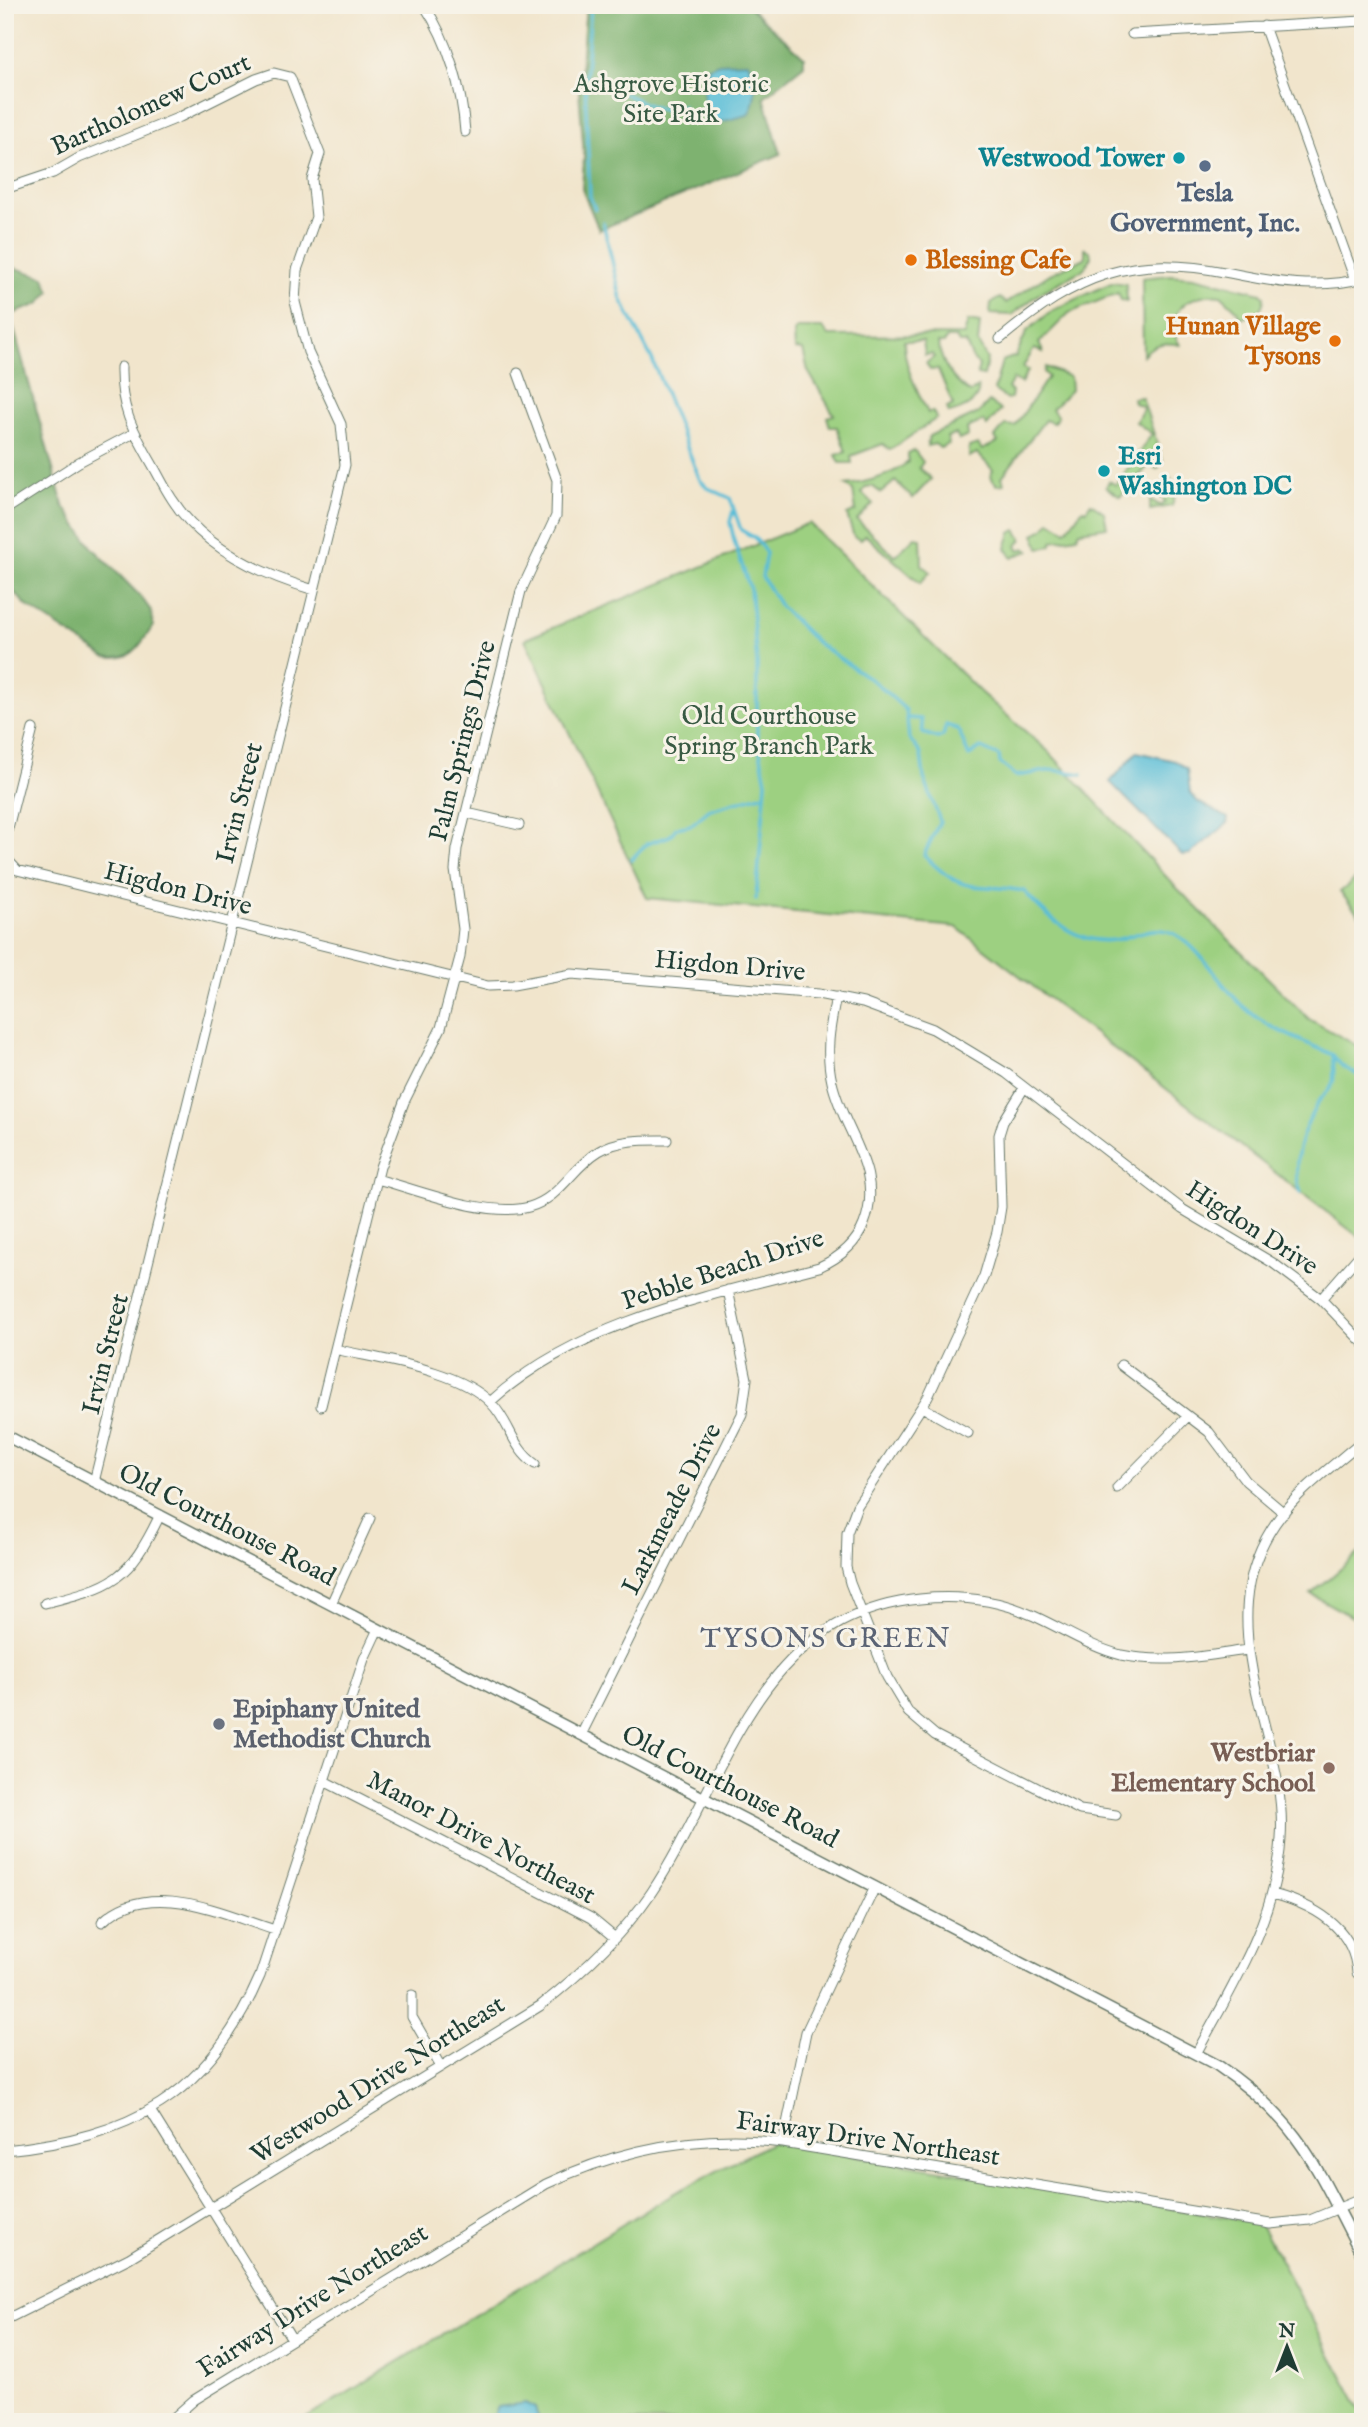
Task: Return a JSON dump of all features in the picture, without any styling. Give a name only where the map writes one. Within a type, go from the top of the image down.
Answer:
[{"type":"street","points":[[424,5],[451,62],[463,111],[464,132]]},
{"type":"street","points":[[1132,34],[1363,21]]},
{"type":"street","points":[[1000,339],[1074,286],[1104,273],[1130,267],[1181,265],[1282,283],[1359,279],[1264,26]]},
{"type":"street","name":"Bartholomew Court","points":[[5,189],[53,173],[79,158],[274,73],[290,77],[294,83],[320,153],[312,179]]},
{"type":"street","name":"Irvin Street","points":[[94,1482],[345,465],[341,424],[308,352],[295,302],[297,270],[316,217],[312,179]]},
{"type":"street","points":[[121,367],[120,396],[134,433],[172,500],[195,528],[265,575],[314,590]]},
{"type":"street","name":"Palm Springs Drive","points":[[321,1406],[392,1129],[441,1028],[463,929],[455,870],[467,813],[521,591],[556,516],[557,480],[518,373]]},
{"type":"street","points":[[5,510],[79,462],[134,433]]},
{"type":"street","points":[[5,839],[33,729]]},
{"type":"street","points":[[467,813],[519,825]]},
{"type":"street","name":"Higdon Drive","points":[[5,857],[17,870],[500,987],[572,974],[836,997],[872,1006],[933,1029],[971,1049],[1182,1209],[1273,1263],[1321,1299],[1363,1343]]},
{"type":"street","name":"Pebble Beach Drive","points":[[491,1402],[536,1366],[626,1323],[728,1290],[832,1261],[845,1252],[863,1228],[869,1211],[871,1181],[838,1102],[829,1061],[829,1034],[836,997]]},
{"type":"street","points":[[1024,1088],[1003,1122],[999,1135],[1001,1207],[992,1254],[922,1407],[857,1506],[847,1533],[846,1567],[862,1615],[896,1695],[921,1724],[935,1735],[1080,1810],[1116,1815]]},
{"type":"street","points":[[377,1180],[479,1206],[514,1210],[529,1207],[555,1194],[587,1160],[607,1147],[632,1140],[667,1140]]},
{"type":"street","points":[[1321,1299],[1363,1251]]},
{"type":"street","name":"Larkmeade Drive","points":[[581,1735],[742,1414],[747,1379],[728,1290]]},
{"type":"street","points":[[335,1349],[468,1385],[491,1402],[517,1447],[535,1464]]},
{"type":"street","points":[[1121,1365],[1209,1432],[1262,1497],[1284,1513]]},
{"type":"street","points":[[922,1407],[968,1433]]},
{"type":"street","points":[[1117,1488],[1188,1416]]},
{"type":"street","name":"Old Courthouse Road","points":[[5,1435],[1196,2054],[1238,2080],[1284,2120],[1308,2152],[1363,2257]]},
{"type":"street","points":[[1196,2054],[1258,1936],[1273,1894],[1281,1839],[1282,1800],[1247,1650],[1245,1616],[1253,1572],[1271,1531],[1299,1495],[1363,1440]]},
{"type":"street","points":[[45,1603],[86,1593],[118,1578],[140,1554],[160,1515]]},
{"type":"street","points":[[331,1604],[370,1518]]},
{"type":"street","name":"Westwood Drive Northeast","points":[[5,2320],[85,2283],[211,2208],[540,2006],[568,1984],[615,1938],[651,1894],[744,1720],[769,1681],[816,1639],[840,1623],[894,1603],[918,1599],[963,1598],[1012,1608],[1095,1646],[1131,1657],[1188,1660],[1247,1650]]},
{"type":"street","points":[[5,2150],[80,2139],[105,2132],[150,2110],[202,2068],[226,2039],[249,2001],[364,1659],[378,1629]]},
{"type":"street","name":"Manor Drive Northeast","points":[[324,1781],[591,1918],[615,1938]]},
{"type":"street","points":[[783,2143],[806,2032],[875,1887]]},
{"type":"street","points":[[1273,1894],[1302,1902],[1327,1917],[1348,1941],[1357,1973]]},
{"type":"street","points":[[102,1922],[121,1908],[134,1903],[172,1901],[275,1930]]},
{"type":"street","points":[[412,1995],[412,2017],[441,2067]]},
{"type":"street","points":[[150,2110],[292,2339]]},
{"type":"street","name":"Fairway Drive Northeast","points":[[169,2422],[194,2400],[518,2200],[580,2168],[628,2152],[690,2140],[751,2139],[783,2143],[1257,2223],[1297,2223],[1363,2198]]},
{"type":"green space","name":"Ashgrove Historic Site Park","points":[[586,5],[747,5],[804,57],[804,65],[764,97],[781,154],[599,230],[582,189],[584,156],[579,90]]},
{"type":"green space","points":[[1085,248],[1090,251],[1091,257],[1084,269],[1040,293],[1012,315],[990,314],[991,303],[1000,298],[1006,303],[1050,274],[1085,258]]},
{"type":"green space","points":[[5,265],[44,277],[50,292],[39,304],[10,315],[63,505],[92,547],[141,597],[151,611],[153,626],[134,651],[122,657],[105,657],[27,606],[5,583]]},
{"type":"green space","points":[[1170,275],[1194,277],[1261,293],[1264,297],[1262,306],[1257,312],[1240,318],[1236,309],[1221,295],[1189,301],[1181,307],[1174,324],[1180,345],[1160,344],[1143,355],[1142,278]]},
{"type":"green space","points":[[1113,282],[1126,284],[1127,301],[1121,300],[1118,293],[1069,313],[1039,343],[1043,352],[1034,349],[1023,367],[1028,370],[1021,383],[1013,379],[1008,388],[1012,392],[1011,398],[1007,399],[994,390],[1002,361],[1016,356],[1027,331],[1053,310]]},
{"type":"green space","points":[[968,321],[980,323],[978,343],[987,359],[984,376],[977,375],[979,365],[973,360],[966,343],[959,343],[956,338],[947,338],[944,343],[938,343],[945,365],[958,383],[970,393],[978,387],[974,401],[949,413],[947,408],[953,405],[938,369],[930,370],[926,363],[934,357],[932,354],[925,355],[923,341],[904,341],[906,360],[916,387],[928,413],[932,411],[937,418],[890,450],[883,444],[851,456],[852,463],[840,463],[836,455],[846,452],[837,427],[830,427],[827,417],[834,415],[808,371],[803,350],[795,349],[794,332],[797,328],[823,328],[829,336],[964,335]]},
{"type":"green space","points":[[1046,367],[1070,377],[1071,390],[1052,409],[1058,417],[1053,423],[1045,420],[1002,477],[1004,484],[997,485],[990,477],[993,470],[977,453],[969,457],[969,447],[978,444],[982,450],[998,442],[995,437],[1005,425],[1015,426],[1048,377],[1044,372]]},
{"type":"green space","points":[[1142,397],[1163,462],[1157,469],[1149,465],[1120,497],[1106,487],[1109,481],[1116,485],[1152,434],[1136,422],[1144,407],[1134,403],[1133,398]]},
{"type":"green space","points":[[989,402],[1001,410],[987,426],[983,421],[967,428],[968,436],[959,440],[956,434],[947,437],[949,444],[940,448],[935,444],[927,446],[929,436],[979,413]]},
{"type":"green space","points":[[914,450],[923,462],[919,468],[931,479],[913,498],[895,481],[881,493],[872,486],[866,487],[862,493],[873,504],[857,520],[895,556],[915,537],[921,538],[922,565],[930,572],[920,583],[865,535],[861,540],[854,537],[847,515],[856,511],[853,490],[845,485],[870,481],[894,471],[908,462],[908,453]]},
{"type":"green space","points":[[1171,478],[1176,491],[1172,506],[1150,510],[1150,500],[1161,506],[1165,501],[1161,498],[1168,488],[1164,482]]},
{"type":"green space","points":[[1091,503],[1104,512],[1107,527],[1080,531],[1077,537],[1052,541],[1052,545],[1040,549],[1034,534],[1044,529],[1050,521],[1066,531]]},
{"type":"green space","name":"Old Courthouse Spring Branch Park","points":[[809,523],[980,692],[1049,752],[1174,885],[1309,1019],[1363,1049],[1363,1233],[1359,1237],[956,927],[647,898],[525,639]]},
{"type":"green space","points":[[1016,530],[1022,539],[1017,546],[1019,550],[1025,548],[1029,551],[1012,557],[1006,548],[1011,533]]},
{"type":"green space","points":[[1363,873],[1363,919],[1340,892]]},
{"type":"green space","points":[[1363,1550],[1363,1623],[1311,1594]]},
{"type":"green space","points":[[773,2142],[1260,2223],[1363,2414],[1363,2422],[300,2422],[674,2193]]},
{"type":"water","points":[[748,62],[755,89],[754,101],[748,115],[713,124],[706,122],[703,87],[709,67],[719,63]]},
{"type":"water","points":[[1137,752],[1175,761],[1187,769],[1190,793],[1198,802],[1228,818],[1227,824],[1190,854],[1182,855],[1110,782]]},
{"type":"water","points":[[525,2403],[535,2408],[540,2422],[491,2422],[498,2407]]},
{"type":"waterway","points":[[591,5],[585,84],[590,197],[595,209]]},
{"type":"waterway","points":[[586,84],[616,90],[660,109],[683,106]]},
{"type":"waterway","points":[[603,222],[621,299],[652,359],[700,480],[708,488],[730,498],[741,530],[755,538],[766,553],[762,577],[780,606],[816,642],[877,684],[906,710],[909,738],[921,754],[924,778],[940,821],[924,855],[960,883],[1024,891],[1054,920],[1078,935],[1105,941],[1154,930],[1175,934],[1194,948],[1235,999],[1254,1015],[1275,1029],[1333,1055],[1342,1066],[1363,1078]]},
{"type":"waterway","points":[[733,511],[730,522],[750,589],[757,662],[757,736],[766,782],[756,899]]},
{"type":"waterway","points":[[907,718],[921,719],[923,733],[938,738],[943,736],[946,725],[958,729],[969,756],[981,748],[999,756],[1000,763],[1016,776],[1053,770],[1082,774]]},
{"type":"waterway","points":[[631,860],[646,844],[670,836],[676,828],[691,825],[710,809],[765,794]]},
{"type":"waterway","points":[[1301,1193],[1297,1171],[1299,1148],[1312,1114],[1333,1083],[1333,1055]]},
{"type":"place","name":"Westwood Tower","points":[[1179,158]]},
{"type":"place","name":"Tesla Government, Inc.","points":[[1205,166]]},
{"type":"place","name":"Blessing Cafe","points":[[911,260]]},
{"type":"place","name":"Hunan Village Tysons","points":[[1335,341]]},
{"type":"place","name":"Esri Washington DC","points":[[1104,471]]},
{"type":"place","name":"Epiphany United Methodist Church","points":[[219,1724]]},
{"type":"place","name":"Westbriar Elementary School","points":[[1329,1768]]},
{"type":"district","name":"TYSONS GREEN","points":[[826,1639]]}]
